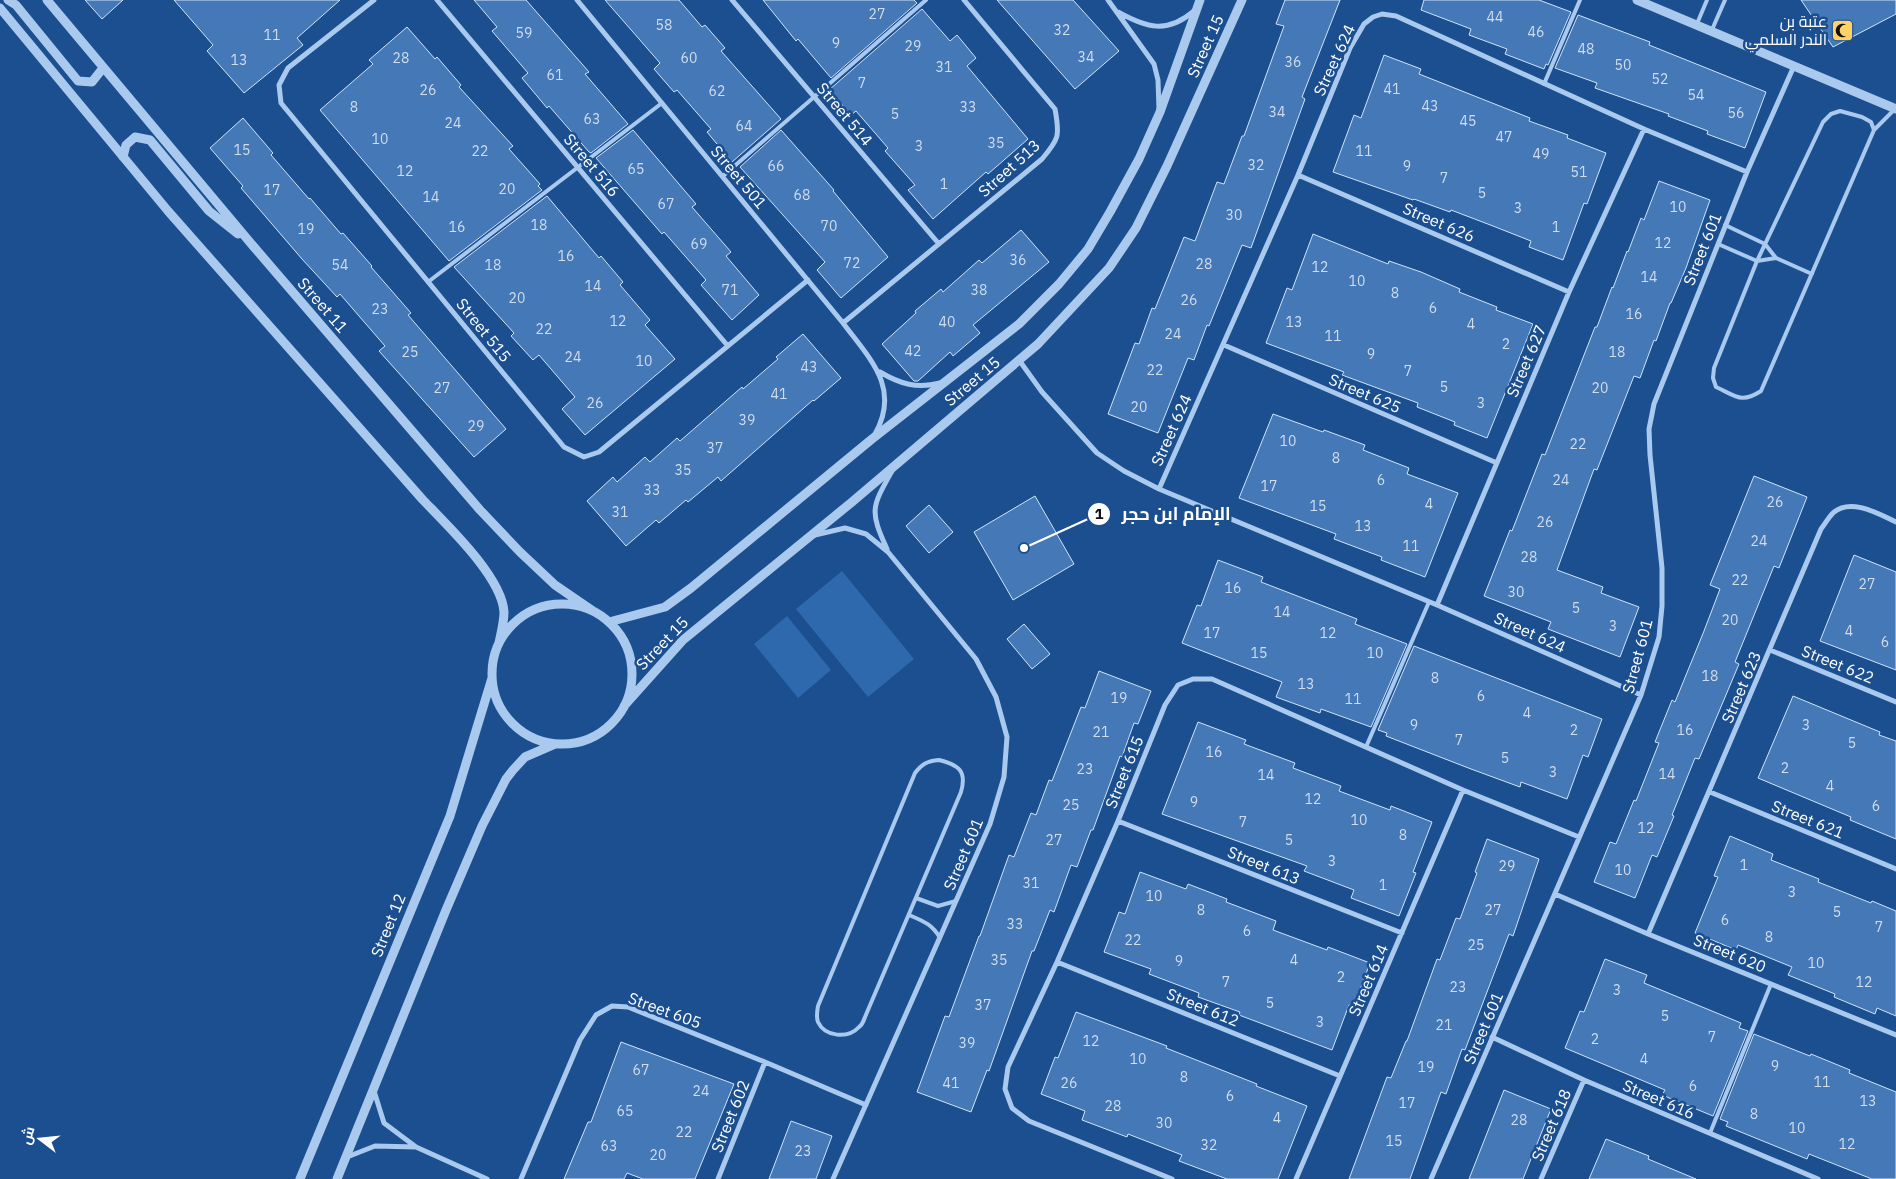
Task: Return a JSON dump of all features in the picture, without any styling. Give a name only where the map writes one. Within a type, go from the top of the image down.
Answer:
[{"type":"street","points":[[8,0],[16,5],[78,81],[92,82],[103,68]]},
{"type":"street","name":"Street 11","points":[[47,0],[254,247],[480,510],[555,585],[593,611]]},
{"type":"street","name":"Street 515","points":[[374,0],[288,68],[279,85],[280,103],[564,448],[584,457],[599,452],[808,280]]},
{"type":"street","name":"Street 516","points":[[437,0],[728,345]]},
{"type":"street","name":"Street 501","points":[[577,0],[843,323],[879,372],[885,391],[885,406],[882,422],[872,439]]},
{"type":"street","name":"Street 514","points":[[732,0],[939,244]]},
{"type":"street","name":"Street 513","points":[[843,323],[1042,159],[1056,141],[1058,126],[1056,109],[964,0]]},
{"type":"street","points":[[1108,0],[1154,64],[1158,80],[1160,112]]},
{"type":"street","name":"Street 15","points":[[624,706],[683,640],[894,467],[1038,344],[1108,268],[1136,228],[1167,166],[1242,0]]},
{"type":"street","points":[[1638,0],[1896,109]]},
{"type":"street","points":[[1116,10],[1135,22],[1152,27],[1168,26],[1185,19],[1199,4]]},
{"type":"street","name":"Street 15","points":[[609,622],[665,607],[691,588],[872,439],[1019,324],[1059,284],[1088,250],[1139,159],[1160,112],[1199,4]]},
{"type":"street","points":[[0,8],[168,212],[416,493],[466,545],[487,571],[499,596],[504,612],[499,643],[493,660],[492,678],[495,698],[504,715],[518,730],[536,740],[555,744],[576,743],[595,736],[612,723],[624,706],[631,685],[631,662],[623,640],[609,622],[593,611],[572,604],[550,605],[530,612],[512,625],[499,643]]},
{"type":"street","name":"Street 624","points":[[1159,489],[1298,175],[1350,48],[1364,24],[1373,17],[1382,14],[1396,16],[1644,129],[1747,172]]},
{"type":"street","name":"Street 601","points":[[1431,1179],[1641,695],[1659,637],[1662,606],[1662,568],[1649,430],[1657,396],[1747,172],[1794,66]]},
{"type":"street","name":"Street 627","points":[[1437,605],[1569,292],[1644,129]]},
{"type":"street","points":[[123,157],[126,144],[135,137],[150,140],[209,211],[254,247]]},
{"type":"street","name":"Street 626","points":[[1298,175],[1569,292]]},
{"type":"street","name":"Street 625","points":[[1224,345],[1497,463]]},
{"type":"street","name":"Street 624","points":[[1019,360],[1042,392],[1097,453],[1124,471],[1159,489],[1437,605],[1641,695]]},
{"type":"street","name":"Street 501","points":[[879,372],[894,381],[910,386],[928,386],[944,382]]},
{"type":"street","name":"Street 601","points":[[888,552],[876,525],[875,502],[894,467]]},
{"type":"street","name":"Street 623","points":[[1648,934],[1821,529],[1834,512],[1849,506],[1868,509],[1896,522]]},
{"type":"street","name":"Street 601","points":[[812,535],[845,528],[866,534],[888,552],[976,659],[996,697],[1007,737],[1004,777],[990,824],[833,1179]]},
{"type":"street","name":"Street 622","points":[[1770,650],[1896,702]]},
{"type":"street","name":"Street 12","points":[[300,1179],[450,816],[492,678]]},
{"type":"street","name":"Street 615","points":[[1172,1179],[1029,1121],[1012,1108],[1005,1089],[1008,1066],[1057,962],[1118,820],[1164,705],[1178,685],[1194,679],[1212,679],[1463,790],[1579,837]]},
{"type":"street","points":[[337,1179],[482,826],[506,780],[525,757],[555,744]]},
{"type":"street","name":"Street 614","points":[[1296,1179],[1463,790]]},
{"type":"street","name":"Street 621","points":[[1710,792],[1896,869]]},
{"type":"street","name":"Street 613","points":[[1118,820],[1402,933]]},
{"type":"street","name":"Street 620","points":[[1555,894],[1896,1035]]},
{"type":"street","name":"Street 612","points":[[1057,962],[1340,1076]]},
{"type":"street","name":"Street 605","points":[[521,1179],[580,1040],[596,1015],[612,1006],[628,1007],[866,1105]]},
{"type":"street","name":"Street 616","points":[[1492,1037],[1584,1080],[1818,1179]]},
{"type":"street","name":"Street 602","points":[[718,1179],[765,1062]]},
{"type":"street","name":"Street 618","points":[[1541,1179],[1584,1080]]},
{"type":"street","points":[[374,1090],[384,1123],[416,1147],[487,1179]]},
{"type":"street","points":[[347,1157],[375,1146],[416,1147]]},
{"type":"lane","points":[[723,176],[926,0]]},
{"type":"lane","points":[[1544,84],[1580,0]]},
{"type":"lane","points":[[1696,26],[1707,0]]},
{"type":"lane","points":[[1711,32],[1725,0]]},
{"type":"lane","points":[[428,282],[662,103]]},
{"type":"lane","points":[[1874,130],[1871,122],[1862,117],[1840,111],[1831,114],[1824,122],[1757,261],[1714,368],[1713,378],[1716,387],[1742,399],[1751,398],[1761,391],[1874,130],[1896,109]]},
{"type":"lane","points":[[1725,225],[1765,244],[1776,258],[1812,274]]},
{"type":"lane","points":[[1718,244],[1757,261],[1776,258]]},
{"type":"lane","points":[[1366,747],[1429,602]]},
{"type":"lane","points":[[939,760],[948,762],[958,768],[963,774],[963,784],[916,898],[859,1028],[850,1034],[840,1036],[824,1029],[819,1024],[816,1016],[818,1006],[915,773],[928,761],[939,760]]},
{"type":"lane","points":[[916,898],[938,906],[956,901]]},
{"type":"lane","points":[[909,916],[929,924],[935,929],[940,938]]},
{"type":"lane","points":[[1710,1133],[1771,984]]},
{"type":"shaded area","points":[[842,571],[914,659],[868,697],[796,609]]},
{"type":"shaded area","points":[[787,616],[831,670],[798,698],[754,644]]},
{"type":"building","points":[[85,0],[123,0],[102,19]]},
{"type":"building","points":[[174,0],[340,0],[297,38],[303,45],[244,93],[207,51],[213,45]]},
{"type":"building","points":[[474,0],[526,0],[589,72],[585,74],[628,124],[591,153],[589,152],[549,106],[547,108],[522,78],[528,73],[492,31],[497,27]]},
{"type":"building","points":[[605,0],[679,0],[702,27],[705,25],[725,48],[721,51],[781,119],[732,162],[707,132],[711,129],[677,90],[674,92],[654,69],[660,63]]},
{"type":"building","points":[[763,0],[914,0],[917,3],[831,78],[798,39],[796,41]]},
{"type":"building","points":[[997,0],[1073,0],[1119,51],[1075,89]]},
{"type":"building","points":[[1285,0],[1340,0],[1302,97],[1305,99],[1251,248],[1242,245],[1194,360],[1188,358],[1158,433],[1108,414],[1135,343],[1139,344],[1152,308],[1155,309],[1184,237],[1195,241],[1217,182],[1224,184],[1242,136],[1244,136],[1284,26],[1276,24]]},
{"type":"building","points":[[1424,0],[1539,0],[1571,12],[1548,65],[1546,64],[1544,69],[1505,54],[1507,49],[1469,35],[1471,29],[1421,10]]},
{"type":"building","name":"عتبة بن الندر السلمي","points":[[1801,0],[1896,0],[1896,14],[1833,47]]},
{"type":"building","points":[[922,9],[950,41],[957,35],[976,58],[967,66],[1028,139],[988,174],[986,172],[933,219],[908,190],[915,185],[885,151],[888,148],[856,111],[851,115],[829,90]]},
{"type":"building","points":[[1578,15],[1650,42],[1649,45],[1766,92],[1745,148],[1707,134],[1708,131],[1668,116],[1669,114],[1595,88],[1597,83],[1555,68]]},
{"type":"building","points":[[407,27],[435,59],[437,57],[461,85],[459,87],[513,146],[509,149],[540,184],[538,186],[542,190],[449,261],[320,110],[373,64],[369,60]]},
{"type":"building","points":[[1384,55],[1421,69],[1419,74],[1530,118],[1529,121],[1568,135],[1567,138],[1606,153],[1587,204],[1584,203],[1563,260],[1529,247],[1531,241],[1493,226],[1451,210],[1450,212],[1333,172],[1354,115],[1361,118]]},
{"type":"building","points":[[243,118],[273,153],[271,155],[309,199],[372,266],[411,313],[408,315],[506,429],[474,457],[379,351],[385,346],[340,294],[337,297],[302,259],[241,188],[243,186],[210,148]]},
{"type":"building","points":[[633,130],[696,204],[692,207],[731,252],[726,256],[759,295],[732,320],[701,285],[706,280],[664,232],[662,234],[596,158]]},
{"type":"building","points":[[781,130],[834,190],[888,257],[841,298],[817,270],[825,262],[740,167]]},
{"type":"building","points":[[1659,181],[1710,200],[1686,268],[1656,341],[1654,340],[1640,378],[1634,376],[1597,470],[1594,469],[1557,570],[1603,587],[1601,593],[1639,607],[1620,657],[1548,629],[1551,622],[1484,596],[1542,454],[1545,455],[1627,251],[1641,218],[1644,220]]},
{"type":"building","points":[[547,196],[599,258],[601,256],[623,282],[620,285],[650,320],[645,325],[675,359],[585,435],[562,409],[575,397],[539,355],[533,360],[511,336],[514,333],[454,267]]},
{"type":"building","points":[[1021,230],[1049,262],[973,325],[980,333],[953,356],[950,352],[918,381],[914,381],[882,344],[916,313],[915,311],[941,289],[943,292],[979,260],[982,263]]},
{"type":"building","points":[[1313,234],[1388,264],[1389,261],[1421,272],[1460,289],[1459,292],[1497,307],[1496,310],[1533,324],[1487,438],[1454,425],[1455,422],[1417,407],[1418,403],[1342,375],[1344,372],[1266,343],[1287,288],[1292,290]]},
{"type":"building","points":[[803,334],[841,378],[813,400],[721,481],[718,477],[688,502],[686,500],[659,523],[656,520],[626,546],[587,501],[613,477],[617,482],[645,457],[650,462],[677,438],[680,441],[742,387],[743,389],[778,359],[776,357]]},
{"type":"building","points":[[1273,414],[1365,445],[1363,450],[1409,468],[1407,474],[1458,493],[1425,577],[1381,560],[1382,557],[1334,539],[1336,534],[1239,498]]},
{"type":"building","points":[[1754,476],[1807,497],[1779,568],[1774,566],[1735,662],[1739,664],[1699,759],[1695,758],[1657,857],[1652,855],[1635,898],[1594,882],[1610,842],[1616,844],[1634,800],[1636,801],[1659,743],[1655,742],[1672,700],[1675,702],[1704,631],[1720,589],[1710,585]]},
{"type":"building","points":[[1035,496],[1074,564],[1013,600],[974,532]]},
{"type":"building","points":[[929,505],[953,532],[929,553],[906,526]]},
{"type":"building","points":[[1854,555],[1896,572],[1896,670],[1820,641]]},
{"type":"building","points":[[1218,560],[1263,577],[1261,582],[1357,619],[1355,624],[1407,644],[1371,727],[1321,709],[1320,713],[1276,697],[1282,682],[1182,643],[1197,605],[1201,606]]},
{"type":"building","points":[[1024,624],[1050,654],[1032,669],[1007,639]]},
{"type":"building","points":[[1414,646],[1602,719],[1588,757],[1583,755],[1567,799],[1521,782],[1520,787],[1386,736],[1387,733],[1378,730]]},
{"type":"building","points":[[1099,671],[1151,691],[1138,724],[1134,723],[1122,757],[1120,756],[1093,830],[1091,830],[1077,867],[1071,865],[1054,912],[1050,910],[1034,951],[1032,951],[989,1071],[987,1070],[971,1112],[917,1092],[945,1016],[949,1017],[1009,855],[1014,857],[1031,813],[1036,815],[1049,780],[1052,781],[1081,707],[1085,708]]},
{"type":"building","points":[[1793,696],[1880,732],[1879,735],[1896,741],[1896,839],[1850,820],[1851,817],[1758,778]]},
{"type":"building","points":[[1198,722],[1246,740],[1244,744],[1295,763],[1293,768],[1341,786],[1339,791],[1390,810],[1391,806],[1432,822],[1413,872],[1416,873],[1399,916],[1351,898],[1354,890],[1304,871],[1307,866],[1162,814]]},
{"type":"building","points":[[1730,836],[1773,854],[1771,860],[1819,879],[1818,882],[1896,911],[1896,1016],[1877,1008],[1875,1014],[1834,997],[1835,994],[1788,975],[1792,967],[1738,945],[1736,950],[1695,933],[1718,877],[1714,876]]},
{"type":"building","points":[[1487,839],[1539,859],[1513,936],[1509,934],[1465,1050],[1462,1049],[1446,1094],[1441,1092],[1410,1179],[1349,1179],[1387,1077],[1391,1078],[1407,1041],[1437,959],[1440,960],[1456,918],[1460,919]]},
{"type":"building","points":[[1140,872],[1186,889],[1188,884],[1227,899],[1226,902],[1276,921],[1273,930],[1327,950],[1328,947],[1370,963],[1354,1006],[1349,1005],[1332,1050],[1239,1015],[1240,1012],[1198,997],[1199,993],[1149,974],[1151,969],[1104,952],[1119,912],[1125,914]]},
{"type":"building","points":[[1605,959],[1647,975],[1644,983],[1741,1023],[1739,1028],[1748,1031],[1713,1116],[1662,1095],[1665,1090],[1565,1048],[1580,1011],[1584,1012]]},
{"type":"building","points":[[1076,1012],[1167,1046],[1166,1048],[1307,1106],[1278,1179],[1227,1179],[1179,1161],[1182,1155],[1128,1134],[1127,1137],[1082,1120],[1085,1111],[1041,1094],[1055,1057],[1058,1058]]},
{"type":"building","points":[[1754,1034],[1810,1056],[1811,1054],[1850,1070],[1849,1073],[1896,1092],[1896,1179],[1872,1179],[1809,1154],[1807,1159],[1726,1126],[1728,1122],[1720,1119]]},
{"type":"building","points":[[621,1042],[734,1084],[695,1179],[643,1179],[627,1173],[624,1179],[564,1179],[588,1122],[591,1122]]},
{"type":"building","points":[[1504,1090],[1551,1109],[1523,1179],[1469,1179]]},
{"type":"building","points":[[791,1121],[832,1136],[816,1179],[769,1179]]},
{"type":"building","points":[[1606,1139],[1649,1156],[1648,1159],[1696,1179],[1589,1179]]},
{"type":"place","name":"عتبة بن الندر السلمي","points":[[1843,30]]},
{"type":"place","name":"الإمام ابن حجر","points":[[1024,548]]}]
